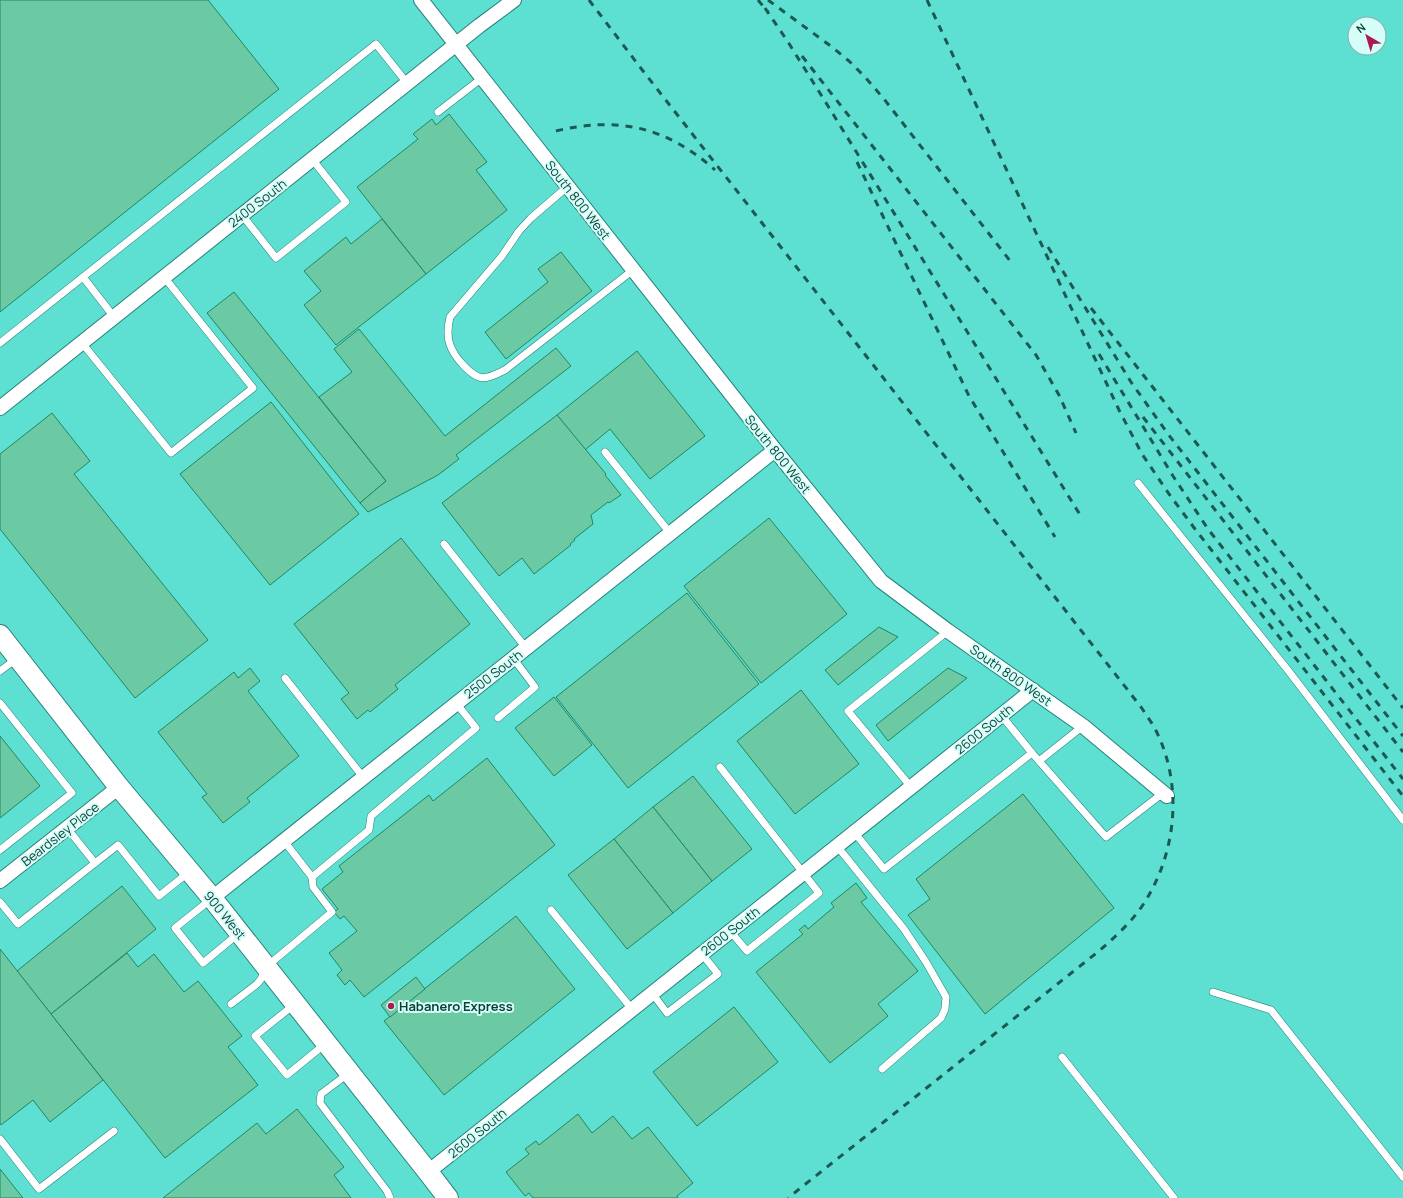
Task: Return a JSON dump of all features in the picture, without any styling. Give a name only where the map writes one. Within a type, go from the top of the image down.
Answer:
[{"type":"main road","name":"900 West","points":[[0,635],[119,787],[240,933],[448,1198]]},
{"type":"street","name":"South 800 West","points":[[421,0],[567,188],[774,450],[880,581],[1083,726],[1165,795]]},
{"type":"street","name":"2400 South","points":[[0,408],[514,0]]},
{"type":"street","name":"2500 South","points":[[212,898],[774,450]]},
{"type":"street","name":"2600 South","points":[[428,1172],[1033,690]]},
{"type":"street","name":"Beardsley Place","points":[[0,881],[119,787]]},
{"type":"lane","points":[[0,343],[376,44],[408,83]]},
{"type":"lane","points":[[438,112],[482,78]]},
{"type":"lane","points":[[242,215],[276,258],[346,202],[312,160]]},
{"type":"lane","points":[[567,188],[531,218],[502,256],[450,317],[447,329],[449,344],[456,357],[467,369],[479,377],[490,377],[505,370],[633,270]]},
{"type":"lane","points":[[83,277],[114,317]]},
{"type":"lane","points":[[82,343],[171,453],[253,388],[164,277]]},
{"type":"lane","points":[[605,452],[670,533]]},
{"type":"lane","points":[[1138,483],[1287,669],[1403,820]]},
{"type":"lane","points":[[444,544],[526,648]]},
{"type":"lane","points":[[911,787],[848,711],[948,631]]},
{"type":"lane","points":[[0,671],[18,657]]},
{"type":"lane","points":[[498,718],[535,687],[513,658]]},
{"type":"lane","points":[[285,678],[363,777]]},
{"type":"lane","points":[[0,703],[72,792],[0,850]]},
{"type":"lane","points":[[312,877],[369,830],[371,816],[476,728],[456,703]]},
{"type":"lane","points":[[1001,715],[1032,753],[1106,837],[1165,795]]},
{"type":"lane","points":[[1039,761],[1083,726]]},
{"type":"lane","points":[[854,832],[884,869],[1032,753]]},
{"type":"lane","points":[[720,767],[819,893],[747,951],[730,931]]},
{"type":"lane","points":[[67,828],[95,863]]},
{"type":"lane","points":[[231,1004],[257,984],[266,967],[332,912],[314,888],[312,877],[284,841]]},
{"type":"lane","points":[[0,902],[18,924],[118,845],[159,896],[190,871]]},
{"type":"lane","points":[[837,846],[904,929],[926,962],[946,997],[945,1009],[941,1018],[882,1069]]},
{"type":"lane","points":[[212,898],[175,928],[203,963],[240,933]]},
{"type":"lane","points":[[551,910],[632,1009]]},
{"type":"lane","points":[[652,993],[667,1013],[718,974],[702,954]]},
{"type":"lane","points":[[1213,992],[1271,1010],[1403,1177]]},
{"type":"lane","points":[[295,1003],[255,1036],[287,1075],[326,1043]]},
{"type":"lane","points":[[1062,1057],[1174,1198]]},
{"type":"lane","points":[[349,1073],[321,1094],[320,1103],[387,1191],[390,1198]]},
{"type":"lane","points":[[0,1139],[39,1189],[114,1131]]},
{"type":"shaded area","points":[[0,0],[1403,0],[1403,1198],[0,1198]]},
{"type":"building","points":[[0,0],[208,0],[279,89],[0,312]]},
{"type":"building","points":[[449,114],[487,162],[476,170],[507,210],[426,274],[357,187],[418,139],[413,134],[432,119],[436,125]]},
{"type":"building","points":[[382,219],[426,274],[336,345],[304,305],[321,291],[304,271],[346,237],[351,244]]},
{"type":"building","points":[[561,252],[592,291],[506,359],[485,332],[548,282],[538,269]]},
{"type":"building","points":[[234,292],[386,481],[360,503],[207,313]]},
{"type":"building","points":[[359,329],[445,436],[556,348],[571,366],[456,455],[459,459],[438,475],[368,512],[360,503],[386,481],[319,397],[352,372],[334,349]]},
{"type":"building","points":[[637,351],[705,436],[650,479],[610,429],[585,450],[557,415]]},
{"type":"building","points":[[271,402],[359,514],[270,585],[180,474]]},
{"type":"building","points":[[52,413],[90,461],[74,474],[208,640],[135,698],[0,529],[0,454]]},
{"type":"building","points":[[557,415],[606,474],[605,475],[621,495],[609,503],[608,502],[591,515],[593,524],[574,539],[575,540],[570,544],[571,545],[534,574],[522,558],[499,576],[442,503]]},
{"type":"building","points":[[769,518],[847,614],[761,683],[684,586]]},
{"type":"building","points":[[401,538],[470,624],[395,685],[398,689],[370,712],[368,710],[357,719],[341,699],[349,693],[294,624]]},
{"type":"building","points":[[687,593],[759,684],[628,788],[556,697]]},
{"type":"building","points":[[879,627],[898,637],[838,685],[825,670]]},
{"type":"building","points":[[250,668],[260,681],[248,691],[299,756],[247,798],[250,802],[223,823],[202,797],[207,794],[158,732],[234,672],[238,678]]},
{"type":"building","points":[[948,668],[967,678],[888,741],[876,725]]},
{"type":"building","points":[[801,690],[859,764],[795,814],[737,741]]},
{"type":"building","points":[[554,697],[592,745],[554,776],[515,728]]},
{"type":"building","points":[[0,736],[40,786],[0,818]]},
{"type":"building","points":[[487,758],[555,845],[364,997],[350,980],[345,985],[337,975],[342,970],[329,953],[357,931],[344,916],[340,919],[334,912],[338,909],[322,889],[343,872],[339,866],[429,795],[433,801]]},
{"type":"building","points":[[693,776],[752,849],[712,881],[653,807]]},
{"type":"building","points":[[1023,794],[1114,908],[985,1014],[908,915],[930,899],[916,879]]},
{"type":"building","points":[[653,807],[712,881],[673,913],[614,839]]},
{"type":"building","points":[[614,839],[673,913],[627,949],[568,875]]},
{"type":"building","points":[[856,883],[867,898],[861,902],[918,971],[878,1004],[888,1016],[830,1063],[756,972],[803,934],[799,930],[805,925],[808,929],[834,907],[831,903]]},
{"type":"building","points":[[122,886],[156,929],[51,1014],[17,971]]},
{"type":"building","points":[[516,916],[575,989],[444,1095],[384,1021]]},
{"type":"building","points":[[0,949],[103,1080],[50,1122],[33,1100],[1,1125],[0,1123]]},
{"type":"building","points":[[127,953],[138,967],[154,954],[184,992],[198,981],[242,1036],[228,1047],[258,1085],[165,1158],[51,1014]]},
{"type":"building","points":[[416,977],[425,989],[390,1017],[381,1005]]},
{"type":"building","points":[[734,1007],[778,1062],[697,1126],[653,1072]]},
{"type":"building","points":[[297,1109],[344,1167],[334,1175],[351,1198],[163,1198],[257,1123],[266,1134]]},
{"type":"building","points":[[578,1114],[592,1133],[613,1116],[632,1139],[648,1127],[693,1183],[677,1196],[678,1198],[533,1198],[529,1193],[525,1196],[506,1172],[529,1154],[525,1149],[536,1141],[539,1145]]},
{"type":"building","points":[[0,1169],[23,1198],[0,1198]]},
{"type":"railway","points":[[589,0],[1141,707],[1153,725],[1163,746],[1169,768],[1173,813],[1165,858],[1157,880],[1146,900],[1130,921],[1099,951],[788,1198]]},
{"type":"railway","points":[[758,0],[768,12]]},
{"type":"railway","points":[[768,0],[832,47],[865,77],[884,99],[1011,262]]},
{"type":"railway","points":[[927,0],[1119,410],[1142,454],[1195,529],[1403,796]]},
{"type":"railway","points":[[765,8],[828,106],[1082,518]]},
{"type":"railway","points":[[802,56],[1036,355],[1059,395],[1076,433]]},
{"type":"railway","points":[[556,131],[600,125],[621,125],[641,129],[660,135],[679,144],[697,155],[715,170]]},
{"type":"railway","points":[[857,162],[969,396],[1055,537]]},
{"type":"railway","points":[[1048,247],[1131,382],[1168,434],[1403,736]]},
{"type":"railway","points":[[1091,308],[1403,708]]},
{"type":"railway","points":[[1099,354],[1173,476],[1208,529],[1403,779]]},
{"type":"railway","points":[[1143,417],[1403,752]]},
{"type":"place","name":"Habanero Express","points":[[391,1006]]}]
